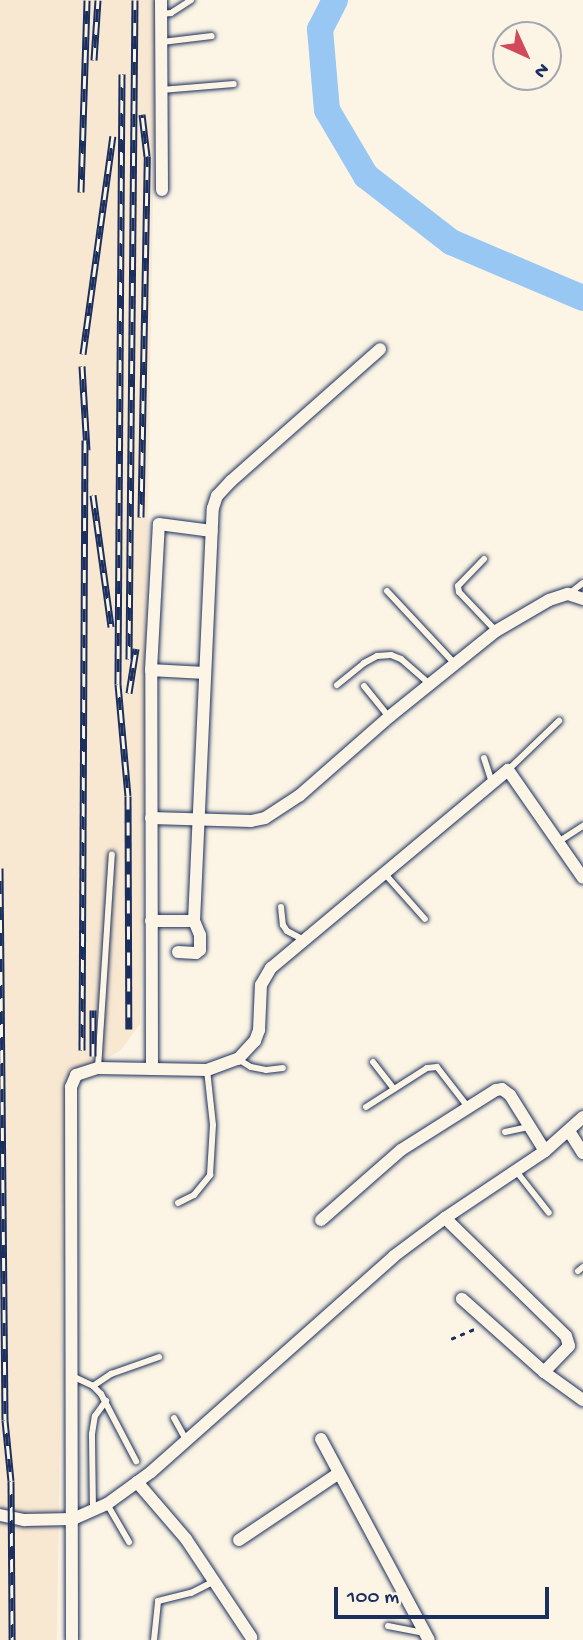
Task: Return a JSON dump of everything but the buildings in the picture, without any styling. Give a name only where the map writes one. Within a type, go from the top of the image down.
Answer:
[{"type":"street","points":[[161,0],[162,190]]},
{"type":"street","points":[[178,952],[196,953],[200,950],[200,935],[194,922],[197,818],[213,508],[217,496],[380,349]]},
{"type":"street","points":[[152,1069],[151,670],[159,524],[212,531]]},
{"type":"street","points":[[151,818],[251,821],[265,818],[300,794],[389,717],[496,631],[531,609],[568,594],[583,600]]},
{"type":"street","points":[[151,670],[204,673]]},
{"type":"street","points":[[72,1640],[71,1087],[76,1075],[98,1068],[207,1070],[238,1059],[256,1041],[261,985],[265,975],[508,769],[583,878]]},
{"type":"street","points":[[151,921],[194,922]]},
{"type":"street","points":[[321,1220],[401,1150],[468,1107],[502,1089],[510,1095],[545,1151]]},
{"type":"street","points":[[0,1515],[24,1520],[73,1519],[107,1504],[187,1441],[358,1287],[445,1218],[545,1151],[583,1117]]},
{"type":"street","points":[[569,1131],[583,1153]]},
{"type":"street","points":[[445,1218],[569,1341],[569,1346],[544,1371]]},
{"type":"street","points":[[462,1298],[544,1371],[583,1400]]},
{"type":"street","points":[[321,1439],[427,1637]]},
{"type":"street","points":[[239,1540],[339,1473]]},
{"type":"street","points":[[137,1482],[186,1539],[216,1580],[251,1637]]},
{"type":"lane","points":[[161,14],[171,13],[191,0]]},
{"type":"lane","points":[[161,42],[212,36]]},
{"type":"lane","points":[[161,90],[234,84]]},
{"type":"lane","points":[[484,559],[458,586],[459,592],[496,631]]},
{"type":"lane","points":[[568,594],[583,583]]},
{"type":"lane","points":[[387,591],[455,664]]},
{"type":"lane","points":[[337,685],[364,663],[377,656],[391,655],[401,659],[430,684]]},
{"type":"lane","points":[[364,686],[389,717]]},
{"type":"lane","points":[[508,769],[559,721]]},
{"type":"lane","points":[[484,758],[492,782]]},
{"type":"lane","points":[[558,842],[583,826]]},
{"type":"lane","points":[[98,1068],[113,854]]},
{"type":"lane","points":[[383,873],[425,919]]},
{"type":"lane","points":[[281,907],[283,925],[287,931],[304,940]]},
{"type":"lane","points":[[238,1059],[267,1070],[283,1068]]},
{"type":"lane","points":[[373,1062],[394,1089]]},
{"type":"lane","points":[[366,1107],[427,1068],[437,1067],[468,1107]]},
{"type":"lane","points":[[178,1203],[194,1195],[210,1175],[213,1125],[207,1070]]},
{"type":"lane","points":[[505,1132],[531,1127]]},
{"type":"lane","points":[[516,1171],[548,1213]]},
{"type":"lane","points":[[93,1386],[111,1374],[159,1357]]},
{"type":"lane","points":[[72,1376],[93,1386],[106,1401],[136,1461]]},
{"type":"lane","points":[[93,1510],[92,1434],[95,1416],[106,1401]]},
{"type":"lane","points":[[174,1418],[187,1441]]},
{"type":"lane","points":[[107,1504],[129,1542]]},
{"type":"lane","points":[[154,1640],[158,1601],[191,1593],[216,1580]]},
{"type":"lane","points":[[388,1626],[427,1637]]},
{"type":"shaded area","points":[[0,0],[156,0],[140,1024],[121,1050],[65,1084],[57,1640],[0,1640]]},
{"type":"waterway","points":[[335,0],[320,29],[327,110],[366,176],[451,242],[583,298]]},
{"type":"railway","points":[[81,192],[87,0]]},
{"type":"railway","points":[[94,60],[98,0]]},
{"type":"railway","points":[[129,659],[135,0]]},
{"type":"railway","points":[[122,74],[118,684],[128,796],[129,1029]]},
{"type":"railway","points":[[141,517],[147,156],[142,114]]},
{"type":"railway","points":[[83,354],[113,136]]},
{"type":"railway","points":[[82,366],[87,450]]},
{"type":"railway","points":[[82,1050],[85,440]]},
{"type":"railway","points":[[93,495],[111,627]]},
{"type":"railway","points":[[129,693],[136,649]]},
{"type":"railway","points":[[0,868],[5,1420],[11,1481],[12,1640]]},
{"type":"railway","points":[[93,1010],[93,1056]]}]
